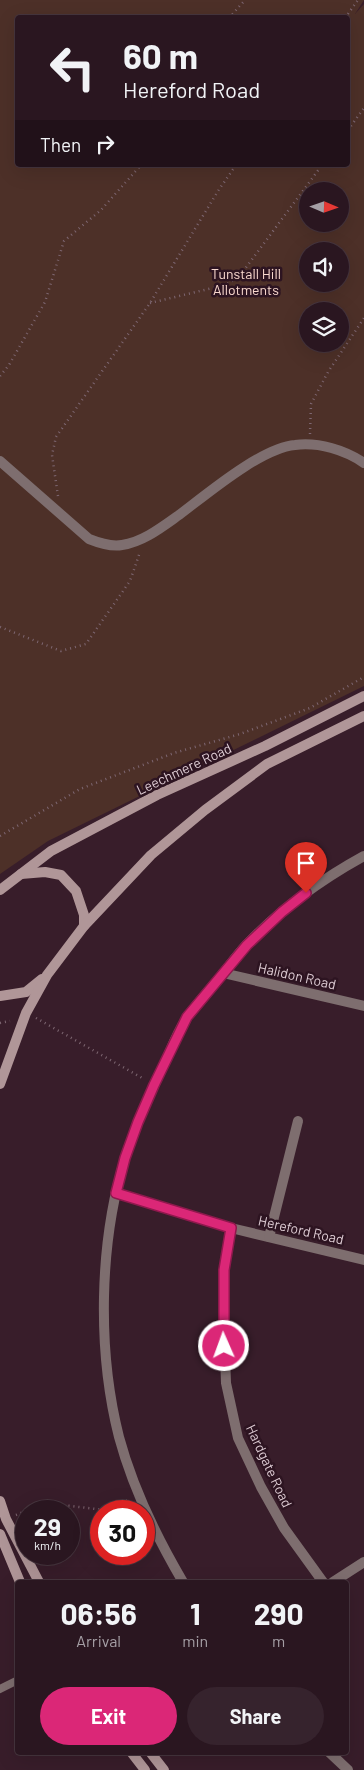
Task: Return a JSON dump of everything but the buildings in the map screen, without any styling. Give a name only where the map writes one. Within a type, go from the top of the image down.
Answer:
[{"type":"main road","name":"Leechmere Road","points":[[0,890],[52,851],[157,795],[265,746],[364,696]]},
{"type":"main road","points":[[0,1084],[26,1013],[47,975],[84,926],[150,855],[205,810],[268,764],[364,716]]},
{"type":"main road","points":[[20,875],[45,872],[61,875],[76,891],[84,915],[84,926]]},
{"type":"main road","points":[[0,996],[26,992],[47,975]]},
{"type":"main road","points":[[0,1501],[6,1519],[38,1580]]},
{"type":"main road","points":[[0,1534],[19,1580]]},
{"type":"main road","points":[[133,1755],[145,1770]]},
{"type":"main road","points":[[152,1755],[164,1770]]},
{"type":"street","points":[[0,461],[89,539],[104,545],[122,546],[162,528],[236,472],[270,453],[295,444],[326,446],[355,457],[364,463]]},
{"type":"street","points":[[182,1580],[148,1518],[139,1496],[119,1436],[110,1395],[103,1310],[105,1268],[116,1193],[125,1158],[138,1122],[187,1017],[247,945],[282,912],[318,884],[364,856]]},
{"type":"street","name":"Halidon Road","points":[[223,973],[364,1006]]},
{"type":"street","points":[[269,1237],[298,1121]]},
{"type":"street","name":"Hereford Road","points":[[116,1193],[231,1228],[364,1260]]},
{"type":"street","name":"Hardgate Road","points":[[231,1228],[224,1270],[224,1327],[226,1383],[238,1438],[261,1487],[284,1528],[322,1580]]},
{"type":"street","points":[[336,1580],[364,1562]]},
{"type":"street","points":[[332,1755],[348,1770]]},
{"type":"lane","points":[[0,1689],[15,1682]]},
{"type":"path","points":[[232,15],[245,0]]},
{"type":"path","points":[[346,15],[358,0]]},
{"type":"path","points":[[350,127],[364,108]]},
{"type":"path","points":[[0,376],[45,302],[64,241],[101,210],[139,167]]},
{"type":"path","points":[[62,515],[52,455],[56,437],[150,303],[235,167]]},
{"type":"path","points":[[150,303],[224,285],[239,277],[321,167]]},
{"type":"path","points":[[310,446],[311,404],[328,372],[364,318]]},
{"type":"path","points":[[0,627],[60,651],[86,644],[130,581],[145,537]]},
{"type":"path","points":[[0,836],[80,789],[174,753],[240,734],[303,710],[364,677]]},
{"type":"path","points":[[26,1013],[154,1085]]},
{"type":"path","points":[[6,1519],[45,1503],[105,1510],[139,1496]]},
{"type":"green space","name":"Tunstall Hill Allotments","points":[[0,0],[364,0],[355,14],[364,4],[364,686],[48,841],[0,874]]},
{"type":"route","points":[[224,1346],[224,1270],[231,1228],[116,1193],[125,1158],[138,1122],[187,1017],[247,945],[282,912],[306,893]]}]
